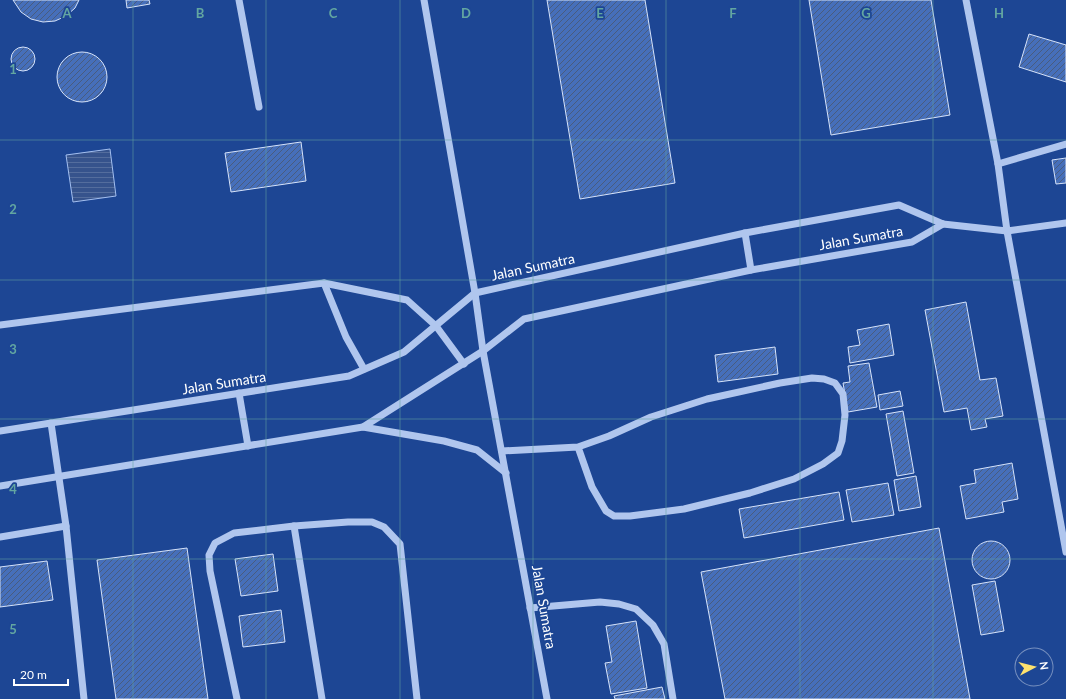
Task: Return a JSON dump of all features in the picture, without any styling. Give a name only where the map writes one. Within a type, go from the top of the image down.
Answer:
[{"type":"lane","points":[[239,0],[259,107]]},
{"type":"lane","name":"Jalan Sumatra","points":[[424,0],[475,293],[483,351],[547,699]]},
{"type":"lane","points":[[966,0],[998,164],[1007,231],[1066,552]]},
{"type":"lane","points":[[998,164],[1066,144]]},
{"type":"lane","name":"Jalan Sumatra","points":[[0,431],[349,376],[404,352],[475,293],[745,233],[899,205],[943,224]]},
{"type":"lane","points":[[943,224],[1007,231],[1066,223]]},
{"type":"lane","name":"Jalan Sumatra","points":[[363,427],[464,364],[524,319],[751,270],[912,242],[943,224]]},
{"type":"lane","points":[[745,233],[751,270]]},
{"type":"lane","points":[[324,283],[346,337],[364,369]]},
{"type":"lane","points":[[0,326],[324,283],[407,300],[436,326],[464,364]]},
{"type":"lane","points":[[502,451],[578,447],[609,436],[651,417],[707,400],[780,383],[812,378],[824,378],[836,382],[843,394],[844,414],[842,441],[838,453],[823,464],[794,478],[750,493],[684,509],[630,516],[614,516],[606,511],[592,487],[578,447]]},
{"type":"lane","points":[[239,393],[248,446]]},
{"type":"lane","points":[[51,423],[66,526],[84,699]]},
{"type":"lane","name":"Jalan Sumatra","points":[[0,486],[363,427],[444,441],[477,450],[506,473]]},
{"type":"lane","points":[[237,699],[210,571],[209,555],[216,543],[234,533],[294,526],[348,522],[372,522],[384,527],[400,544],[417,699]]},
{"type":"lane","points":[[0,538],[66,526]]},
{"type":"lane","points":[[294,526],[322,699]]},
{"type":"lane","points":[[530,608],[600,602],[619,604],[636,609],[653,625],[664,644],[673,699]]},
{"type":"water","points":[[110,149],[116,196],[73,202],[66,155]]},
{"type":"building","points":[[13,0],[79,0],[75,8],[66,16],[55,21],[43,22],[31,19],[21,12]]},
{"type":"building","points":[[126,0],[149,0],[150,4],[127,8]]},
{"type":"building","points":[[547,0],[645,0],[675,183],[580,199]]},
{"type":"building","points":[[809,0],[931,0],[950,115],[831,135]]},
{"type":"building","points":[[1029,34],[1066,45],[1066,82],[1019,67]]},
{"type":"building","points":[[23,47],[31,51],[35,59],[31,67],[23,71],[15,67],[11,59],[15,51]]},
{"type":"building","points":[[82,52],[91,54],[102,63],[107,77],[105,86],[96,97],[82,102],[73,100],[62,91],[57,77],[59,68],[68,57]]},
{"type":"building","points":[[301,142],[306,181],[231,192],[225,153]]},
{"type":"building","points":[[1066,158],[1066,183],[1056,184],[1052,160]]},
{"type":"building","points":[[966,302],[980,380],[996,378],[1003,416],[985,419],[987,427],[971,430],[967,408],[944,412],[925,310]]},
{"type":"building","points":[[889,324],[894,355],[850,363],[848,347],[860,345],[857,330]]},
{"type":"building","points":[[775,347],[778,374],[718,382],[715,355]]},
{"type":"building","points":[[869,363],[877,407],[848,412],[843,383],[850,382],[848,366]]},
{"type":"building","points":[[900,391],[903,406],[880,410],[878,395]]},
{"type":"building","points":[[903,411],[914,473],[897,476],[886,414]]},
{"type":"building","points":[[1012,463],[1018,499],[1002,502],[1004,512],[966,519],[960,486],[976,483],[974,470]]},
{"type":"building","points":[[916,476],[921,507],[899,511],[894,480]]},
{"type":"building","points":[[888,483],[894,515],[852,522],[846,490]]},
{"type":"building","points":[[839,492],[844,520],[744,538],[739,509]]},
{"type":"building","points":[[939,528],[970,699],[725,699],[701,572]]},
{"type":"building","points":[[987,541],[995,541],[1002,544],[1007,549],[1010,560],[1007,571],[1002,576],[995,579],[987,579],[980,576],[975,571],[972,564],[972,556],[975,549],[980,544]]},
{"type":"building","points":[[187,548],[208,699],[116,699],[97,560]]},
{"type":"building","points":[[273,554],[278,591],[241,596],[235,559]]},
{"type":"building","points":[[47,561],[53,600],[0,607],[0,567]]},
{"type":"building","points":[[995,581],[1004,631],[981,635],[972,585]]},
{"type":"building","points":[[281,610],[285,642],[243,647],[239,616]]},
{"type":"building","points":[[636,621],[647,688],[611,694],[605,663],[612,662],[606,626]]},
{"type":"building","points":[[662,687],[665,699],[615,699],[614,696]]}]
